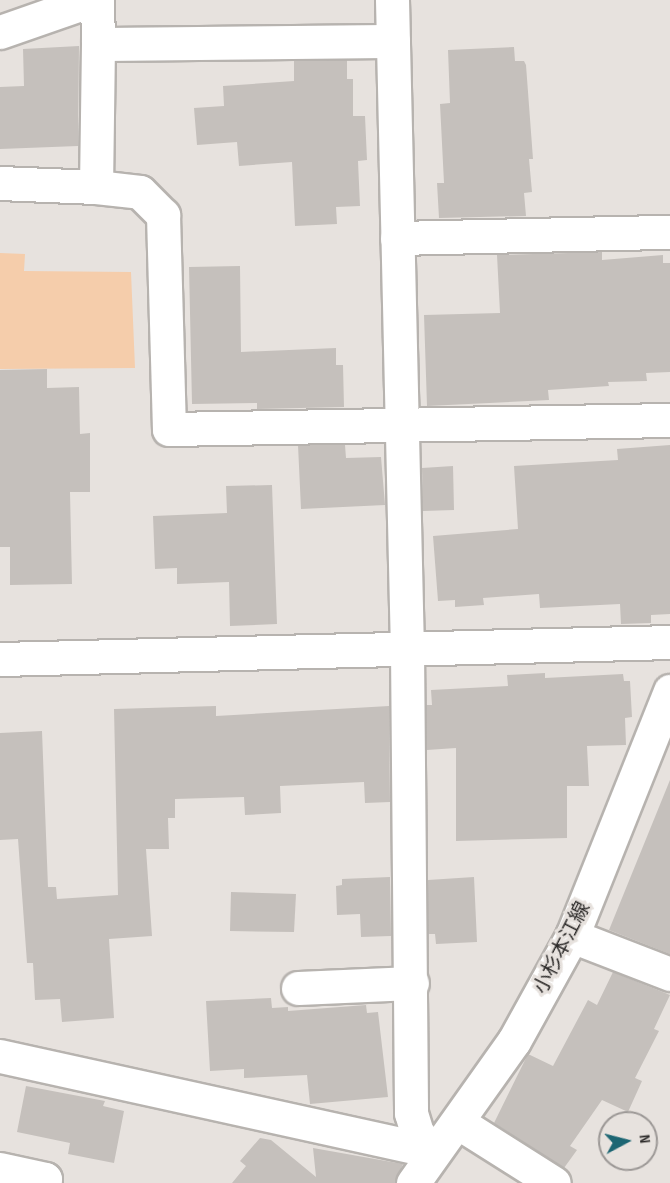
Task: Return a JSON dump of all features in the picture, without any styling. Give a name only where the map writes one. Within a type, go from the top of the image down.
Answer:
[{"type":"street","points":[[0,32],[92,0]]},
{"type":"street","points":[[96,187],[98,0]]},
{"type":"street","points":[[392,0],[407,649],[412,983],[411,1113],[417,1133],[433,1151]]},
{"type":"street","points":[[98,44],[393,41]]},
{"type":"street","points":[[0,183],[96,187],[140,192],[163,215],[169,429],[670,420]]},
{"type":"street","points":[[397,238],[670,232]]},
{"type":"street","points":[[0,659],[670,642]]},
{"type":"street","name":"小杉本江線","points":[[414,1183],[433,1151],[459,1123],[514,1041],[572,936],[670,691]]},
{"type":"street","points":[[572,936],[670,974]]},
{"type":"street","points":[[298,988],[412,983]]},
{"type":"street","points":[[0,1056],[433,1151]]},
{"type":"street","points":[[459,1123],[554,1183]]},
{"type":"street","points":[[0,1169],[45,1179],[44,1183]]},
{"type":"shaded area","points":[[0,253],[25,254],[24,271],[131,272],[135,368],[0,369]]},
{"type":"building","points":[[79,46],[78,146],[0,149],[0,87],[24,86],[23,49]]},
{"type":"building","points":[[514,47],[515,61],[524,61],[526,65],[533,159],[529,159],[532,192],[524,193],[526,216],[439,218],[437,183],[444,183],[440,104],[450,103],[448,50]]},
{"type":"building","points":[[347,60],[347,79],[353,79],[353,116],[365,116],[367,160],[358,161],[360,206],[336,207],[337,224],[295,226],[292,162],[239,166],[237,142],[197,145],[194,108],[224,106],[223,86],[294,81],[294,61]]},
{"type":"building","points":[[602,252],[602,260],[663,255],[663,263],[670,263],[670,372],[646,373],[647,381],[608,382],[609,386],[548,390],[549,400],[427,406],[424,315],[500,313],[497,255]]},
{"type":"building","points":[[240,266],[241,352],[336,348],[336,365],[343,365],[344,407],[257,409],[257,403],[192,404],[189,267]]},
{"type":"building","points":[[47,369],[47,388],[79,387],[80,434],[90,433],[90,492],[70,492],[72,584],[10,585],[10,547],[0,547],[0,370]]},
{"type":"building","points":[[298,445],[345,445],[346,458],[381,457],[385,505],[301,509]]},
{"type":"building","points":[[670,445],[670,614],[651,615],[651,623],[621,624],[620,604],[540,608],[539,594],[483,598],[484,605],[455,607],[455,600],[438,601],[433,536],[518,529],[514,466],[618,460],[617,449]]},
{"type":"building","points":[[453,466],[454,510],[423,511],[422,468]]},
{"type":"building","points":[[272,485],[277,624],[230,626],[229,582],[177,584],[177,568],[155,569],[153,516],[227,513],[226,486]]},
{"type":"building","points":[[545,673],[545,678],[623,674],[624,681],[630,681],[632,717],[625,718],[626,745],[587,746],[589,786],[567,786],[567,838],[456,841],[456,748],[427,750],[426,705],[432,705],[431,690],[508,686],[507,675]]},
{"type":"building","points":[[216,706],[216,716],[389,706],[390,802],[365,803],[364,782],[280,786],[281,813],[245,815],[244,797],[175,799],[175,818],[168,818],[169,849],[146,849],[152,936],[109,939],[114,1018],[62,1022],[60,999],[35,1000],[33,963],[27,963],[18,839],[0,840],[0,733],[42,731],[48,887],[56,887],[57,899],[118,895],[114,709]]},
{"type":"building","points":[[670,780],[670,954],[609,930]]},
{"type":"building","points":[[390,877],[391,936],[361,937],[360,914],[337,915],[336,886],[342,885],[342,879]]},
{"type":"building","points":[[474,877],[477,942],[436,944],[435,934],[428,934],[428,880]]},
{"type":"building","points":[[231,892],[296,894],[294,932],[230,931]]},
{"type":"building","points":[[613,972],[670,995],[654,1029],[659,1031],[635,1078],[642,1081],[628,1111],[602,1100],[570,1146],[577,1150],[564,1168],[494,1123],[528,1054],[553,1066],[588,1000],[597,1005]]},
{"type":"building","points":[[271,998],[272,1008],[288,1007],[288,1011],[366,1005],[367,1013],[378,1012],[388,1097],[310,1104],[307,1075],[244,1078],[244,1069],[210,1071],[206,1001]]},
{"type":"building","points":[[26,1086],[105,1101],[103,1106],[124,1111],[114,1163],[68,1154],[70,1143],[17,1132]]},
{"type":"building","points":[[260,1138],[271,1140],[316,1177],[313,1148],[403,1164],[395,1183],[232,1183],[246,1166],[240,1161]]}]
